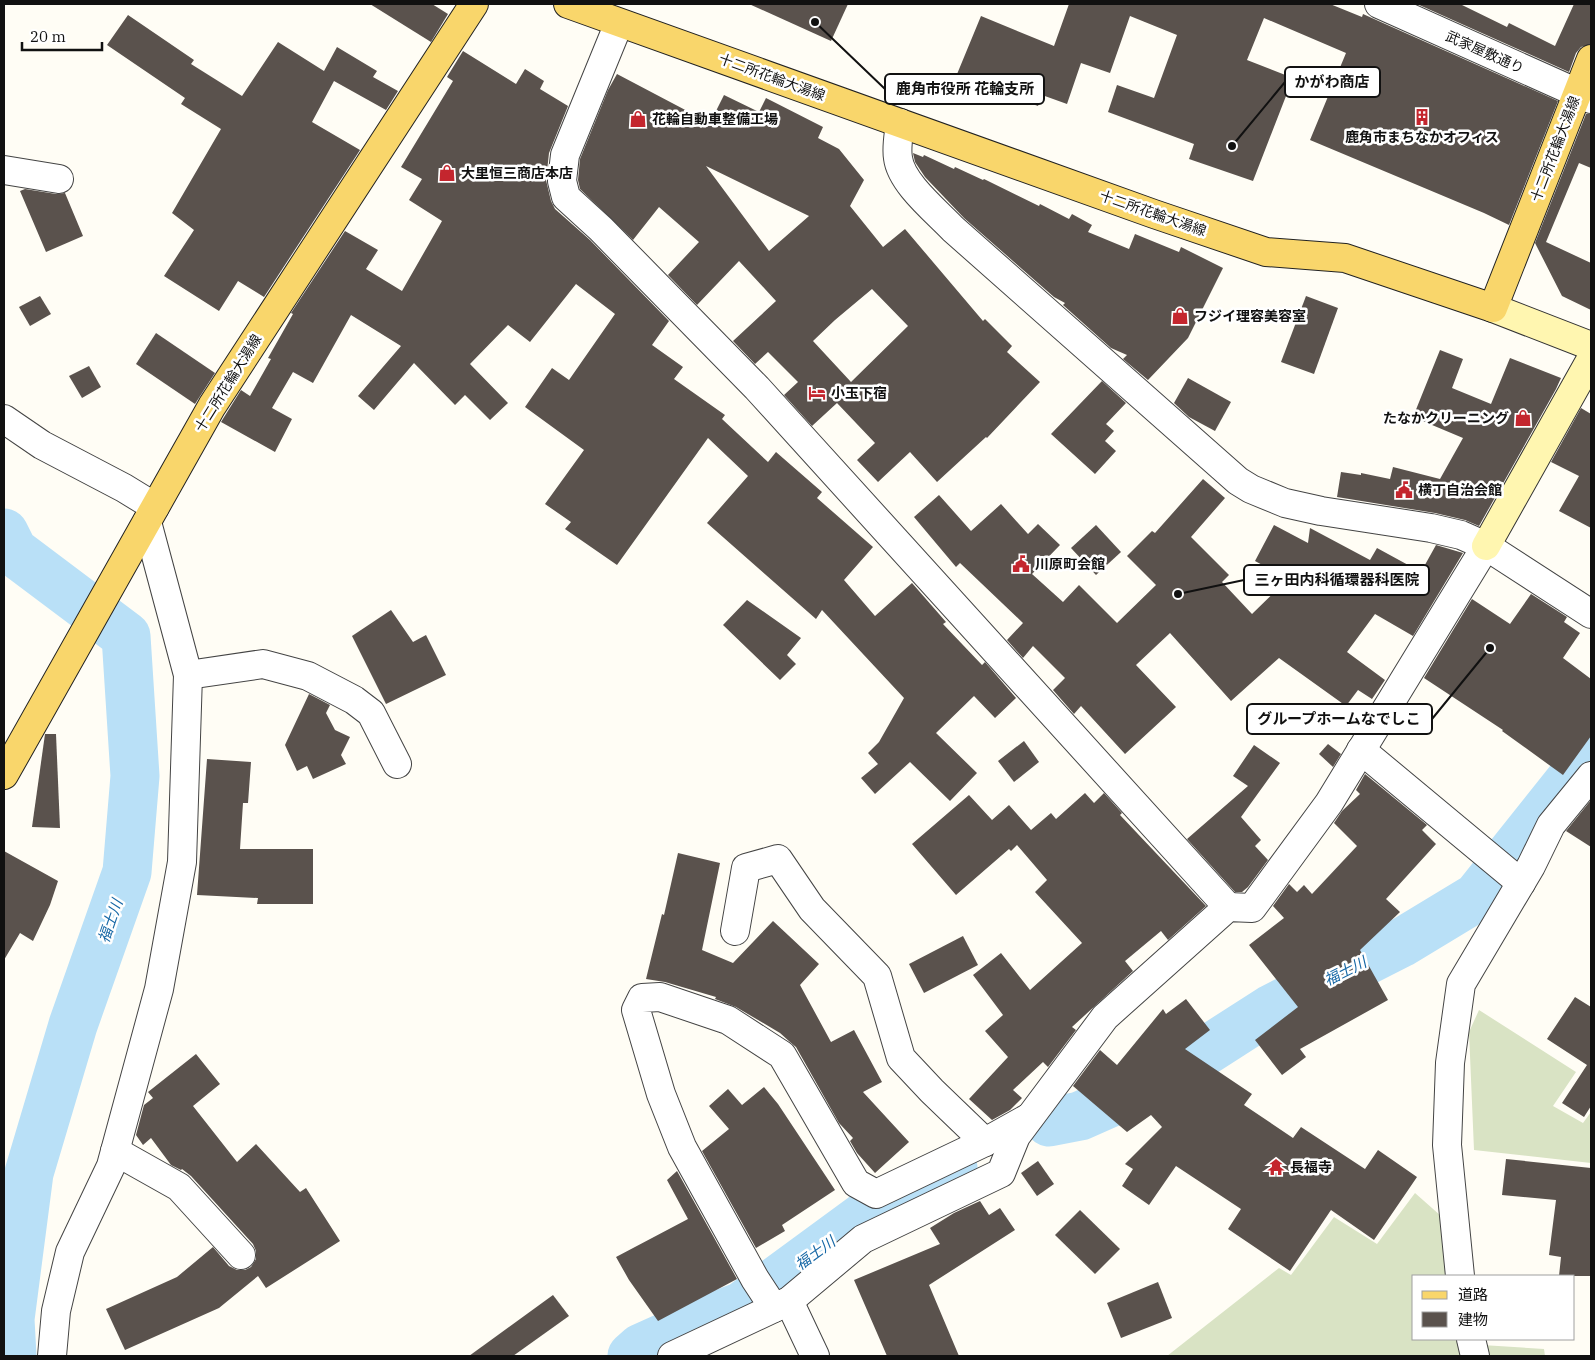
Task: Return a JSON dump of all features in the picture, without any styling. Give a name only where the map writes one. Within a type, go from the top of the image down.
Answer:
[{"type":"main road","name":"十二所花輪大湯線","points":[[4,775],[212,406],[474,4]]},
{"type":"main road","name":"十二所花輪大湯線","points":[[568,4],[1154,214],[1266,252],[1345,258],[1493,308],[1584,96],[1591,59]]},
{"type":"street","name":"武家屋敷通り","points":[[1379,4],[1584,96]]},
{"type":"street","points":[[619,22],[564,155],[562,181],[566,197],[601,229],[757,388],[1228,907]]},
{"type":"street","points":[[900,123],[898,158],[902,172],[917,192],[953,229],[1238,480],[1251,489],[1285,503],[1321,511],[1431,528],[1461,535],[1486,546],[1591,614]]},
{"type":"street","points":[[4,170],[59,179]]},
{"type":"street","points":[[1493,308],[1591,346]]},
{"type":"street","points":[[672,1356],[781,1304],[863,1239],[1001,1173],[1016,1136],[1105,1017],[1228,907],[1252,908],[1329,803],[1486,546],[1591,359]]},
{"type":"street","points":[[4,419],[42,445],[124,488],[152,515],[188,675],[182,862],[158,988],[111,1166],[70,1252],[56,1311],[52,1356]]},
{"type":"street","points":[[188,675],[262,664],[308,676],[354,700],[371,713],[396,764]]},
{"type":"street","points":[[1361,750],[1520,882]]},
{"type":"street","points":[[1460,1275],[1447,1146],[1450,1063],[1461,984],[1552,825],[1591,776]]},
{"type":"street","points":[[735,931],[746,868],[778,859],[812,909],[877,976],[901,1058],[932,1092],[985,1142]]},
{"type":"street","points":[[815,1356],[781,1304],[755,1279],[682,1147],[661,1094],[636,1010],[642,998],[660,997],[728,1020],[782,1055],[856,1183],[876,1194],[985,1142],[1034,1114]]},
{"type":"street","points":[[115,1151],[179,1187],[241,1255]]},
{"type":"street","points":[[1471,1340],[1475,1356]]},
{"type":"green space","points":[[1479,1010],[1576,1072],[1553,1106],[1583,1123],[1591,1112],[1591,1163],[1474,1150],[1469,1032]]},
{"type":"green space","points":[[1415,1193],[1441,1216],[1451,1275],[1412,1275],[1412,1340],[1462,1340],[1464,1356],[1167,1356],[1279,1268],[1291,1275],[1334,1217],[1377,1244]]},
{"type":"green space","points":[[1482,1345],[1544,1349],[1545,1356],[1484,1356]]},
{"type":"building","points":[[370,4],[432,4],[448,14],[431,42]]},
{"type":"building","points":[[749,4],[848,4],[831,41]]},
{"type":"building","points":[[1069,4],[1330,4],[1362,17],[1363,14],[1558,101],[1509,225],[1310,140],[1346,53],[1264,18],[1247,60],[1293,78],[1253,181],[1189,159],[1194,144],[1108,112],[1117,85],[1154,98],[1177,35],[1130,16],[1110,73],[1081,63],[1067,104],[1042,95],[1038,106],[998,92],[996,96],[955,79],[981,16],[1054,46]]},
{"type":"building","points":[[1417,4],[1460,4],[1507,27],[1509,23],[1555,46],[1574,4],[1591,4],[1591,44],[1581,47],[1576,53],[1569,72]]},
{"type":"building","points":[[128,15],[194,60],[191,64],[242,96],[278,42],[324,71],[337,47],[377,71],[373,77],[398,91],[386,110],[334,81],[312,122],[360,150],[264,297],[238,281],[219,311],[164,276],[194,230],[172,213],[221,129],[181,104],[185,98],[107,45]]},
{"type":"building","points":[[463,51],[516,84],[525,69],[544,81],[540,89],[568,106],[549,153],[546,180],[555,209],[590,240],[669,321],[652,345],[683,367],[674,379],[725,415],[722,419],[768,462],[776,452],[822,492],[817,498],[873,547],[844,580],[875,616],[912,583],[946,622],[943,624],[982,665],[985,662],[1016,698],[995,718],[974,696],[936,733],[977,773],[950,801],[910,762],[875,794],[861,778],[878,764],[868,753],[879,742],[904,698],[822,610],[816,619],[707,523],[748,476],[708,438],[617,565],[565,529],[571,522],[545,504],[584,450],[525,407],[552,368],[569,380],[615,314],[576,284],[530,342],[508,325],[470,364],[508,403],[490,420],[465,395],[455,405],[414,363],[374,410],[358,396],[401,346],[351,315],[313,383],[293,372],[272,408],[292,419],[275,452],[221,422],[241,390],[250,396],[271,359],[268,358],[293,314],[291,313],[345,231],[378,250],[366,269],[402,291],[442,221],[409,200],[422,179],[401,167],[453,81],[447,77]]},
{"type":"building","points":[[617,74],[710,123],[724,95],[759,112],[766,98],[823,127],[818,138],[839,149],[864,180],[850,206],[883,247],[905,229],[983,321],[985,319],[1012,346],[1007,352],[1040,382],[987,438],[937,482],[910,452],[878,482],[857,460],[875,443],[837,403],[812,426],[784,395],[798,382],[768,352],[755,364],[733,341],[776,301],[739,261],[697,305],[668,275],[699,242],[659,207],[633,240],[580,189],[578,180],[580,159],[608,90]],"holes":[[[706,166],[809,216],[769,251]],[[872,289],[908,326],[851,382],[813,341]]]},
{"type":"building","points":[[1586,114],[1591,114],[1591,168],[1579,163],[1546,242],[1591,263],[1591,310],[1562,296],[1535,243]]},
{"type":"building","points":[[913,153],[923,157],[924,155],[954,169],[955,167],[984,179],[1069,219],[1072,214],[1092,225],[1088,232],[1129,249],[1135,234],[1179,252],[1181,247],[1223,268],[1188,338],[1148,380],[1123,359],[1127,355],[1111,348],[1063,305],[1065,303],[1054,297],[964,218],[925,177],[915,162]]},
{"type":"building","points":[[25,189],[56,194],[65,193],[83,236],[46,252],[20,191]]},
{"type":"building","points":[[40,296],[51,314],[30,326],[19,307]]},
{"type":"building","points":[[1306,296],[1338,308],[1314,374],[1281,362]]},
{"type":"building","points":[[156,333],[215,373],[195,404],[136,364]]},
{"type":"building","points":[[1440,350],[1463,359],[1452,388],[1491,404],[1510,358],[1561,378],[1479,526],[1465,520],[1435,513],[1337,497],[1341,472],[1361,475],[1361,473],[1390,479],[1393,467],[1440,479],[1463,438],[1413,417]]},
{"type":"building","points":[[89,366],[101,387],[82,398],[69,376]]},
{"type":"building","points":[[1188,378],[1231,402],[1215,431],[1189,417],[1174,403]]},
{"type":"building","points":[[1102,381],[1126,403],[1106,424],[1114,431],[1105,441],[1116,451],[1095,474],[1051,434]]},
{"type":"building","points":[[1581,408],[1591,414],[1591,528],[1559,511],[1579,476],[1551,462]]},
{"type":"building","points":[[1203,479],[1225,498],[1191,537],[1229,575],[1222,582],[1252,614],[1288,579],[1255,561],[1274,525],[1308,543],[1310,528],[1370,560],[1377,548],[1421,572],[1436,545],[1463,553],[1413,636],[1375,614],[1347,652],[1385,680],[1372,699],[1358,690],[1346,706],[1279,658],[1231,701],[1170,633],[1136,665],[1176,707],[1125,754],[1081,706],[1074,714],[1053,690],[1065,678],[1033,646],[1023,658],[1007,640],[1023,623],[960,563],[956,567],[914,517],[939,495],[971,531],[1001,504],[1028,534],[1038,524],[1060,545],[1032,574],[1063,602],[1079,585],[1117,623],[1156,585],[1127,556],[1152,531],[1155,533]]},
{"type":"building","points":[[1096,525],[1121,552],[1096,575],[1071,548]]},
{"type":"building","points":[[1531,594],[1567,617],[1564,622],[1580,633],[1563,658],[1591,679],[1591,736],[1563,775],[1503,730],[1424,678],[1472,599],[1510,624]]},
{"type":"building","points":[[747,600],[801,638],[787,655],[796,664],[780,680],[723,625]]},
{"type":"building","points":[[391,610],[413,642],[426,635],[446,675],[386,704],[352,636]]},
{"type":"building","points":[[309,694],[330,705],[326,713],[335,730],[350,737],[341,755],[346,764],[313,779],[307,766],[297,771],[285,745]]},
{"type":"building","points":[[45,734],[56,734],[60,828],[32,827]]},
{"type":"building","points":[[1024,741],[1039,762],[1014,782],[998,761]]},
{"type":"building","points":[[1328,744],[1341,754],[1333,767],[1319,754]]},
{"type":"building","points":[[1254,745],[1280,763],[1241,817],[1261,840],[1255,846],[1268,860],[1248,887],[1242,892],[1235,892],[1187,839],[1248,786],[1233,776]]},
{"type":"building","points":[[207,759],[251,762],[248,803],[243,803],[240,849],[313,849],[313,904],[257,904],[258,898],[197,895]]},
{"type":"building","points":[[1365,774],[1427,825],[1422,830],[1436,844],[1386,899],[1400,912],[1360,950],[1388,1000],[1300,1049],[1306,1057],[1282,1075],[1255,1040],[1298,1007],[1249,945],[1284,918],[1273,906],[1289,884],[1297,892],[1304,885],[1312,894],[1357,846],[1334,823],[1342,811],[1360,794],[1356,790]]},
{"type":"building","points":[[1085,793],[1094,803],[1104,793],[1122,813],[1120,815],[1206,906],[1168,940],[1161,931],[1125,961],[1133,971],[1072,1027],[1076,1030],[1048,1067],[1043,1062],[1013,1090],[1022,1098],[1010,1110],[992,1120],[969,1099],[1008,1057],[985,1031],[1003,1015],[973,975],[1001,953],[1030,990],[1082,943],[1035,892],[1047,880],[1017,845],[1011,851],[1009,849],[956,895],[912,844],[969,795],[992,820],[1009,805],[1031,830],[1051,813],[1056,819]]},
{"type":"building","points":[[1591,800],[1591,847],[1566,831]]},
{"type":"building","points":[[4,851],[58,881],[50,905],[33,941],[20,933],[4,960]]},
{"type":"building","points":[[678,853],[720,863],[702,950],[733,963],[773,921],[819,964],[800,985],[831,1042],[854,1030],[882,1082],[863,1092],[909,1142],[875,1173],[857,1153],[850,1141],[853,1138],[839,1123],[796,1047],[780,1033],[736,1007],[715,999],[716,997],[665,982],[646,979],[662,914],[664,915]]},
{"type":"building","points":[[963,936],[978,965],[924,993],[909,964]]},
{"type":"building","points":[[1575,997],[1591,1007],[1591,1106],[1584,1117],[1562,1103],[1587,1065],[1547,1039]]},
{"type":"building","name":"長福寺","points":[[1186,999],[1210,1030],[1185,1049],[1252,1094],[1244,1105],[1293,1138],[1301,1127],[1365,1169],[1378,1150],[1417,1177],[1374,1240],[1331,1210],[1290,1271],[1228,1229],[1241,1209],[1176,1166],[1149,1205],[1122,1186],[1133,1169],[1125,1164],[1162,1127],[1151,1115],[1127,1132],[1073,1086],[1100,1050],[1117,1065],[1163,1009],[1166,1014]]},
{"type":"building","points":[[196,1054],[220,1084],[193,1106],[237,1162],[256,1144],[300,1192],[306,1188],[340,1241],[266,1288],[258,1276],[219,1308],[125,1350],[106,1309],[177,1277],[213,1247],[229,1266],[237,1270],[245,1270],[251,1267],[256,1259],[256,1251],[253,1244],[191,1176],[182,1169],[171,1165],[151,1138],[143,1145],[136,1135],[144,1105],[153,1098],[148,1092]]},
{"type":"building","points":[[764,1087],[778,1104],[835,1190],[782,1225],[785,1231],[756,1248],[702,1151],[729,1129],[709,1106],[728,1089],[742,1105]]},
{"type":"building","points":[[1506,1159],[1591,1168],[1591,1276],[1559,1275],[1561,1257],[1549,1255],[1556,1200],[1502,1195]]},
{"type":"building","points":[[1038,1161],[1054,1184],[1037,1196],[1021,1173]]},
{"type":"building","points":[[677,1171],[737,1279],[658,1321],[629,1280],[616,1257],[688,1219],[667,1180]]},
{"type":"building","points":[[980,1201],[989,1215],[1000,1208],[1015,1230],[929,1285],[959,1356],[887,1356],[854,1280],[940,1244],[930,1228],[954,1213]]},
{"type":"building","points":[[1080,1210],[1120,1249],[1095,1274],[1055,1235]]},
{"type":"building","points":[[1158,1282],[1172,1318],[1121,1338],[1107,1303]]},
{"type":"building","points":[[553,1295],[569,1316],[513,1356],[469,1356]]},
{"type":"waterway","name":"福士川","points":[[4,533],[13,551],[126,636],[135,776],[127,872],[73,1025],[29,1173],[10,1319],[12,1356]]},
{"type":"waterway","name":"福士川","points":[[1049,1122],[1080,1116],[1159,1081],[1271,1009],[1401,943],[1477,897],[1591,754]]},
{"type":"waterway","name":"福士川","points":[[632,1356],[641,1348],[742,1306],[862,1218],[953,1168]]},
{"type":"place","name":"鹿角市役所 花輪支所","points":[[815,22]]},
{"type":"place","name":"鹿角市まちなかオフィス","points":[[1422,117]]},
{"type":"place","name":"花輪自動車整備工場","points":[[638,119]]},
{"type":"place","name":"かがわ商店","points":[[1232,146]]},
{"type":"place","name":"大里恒三商店本店","points":[[447,173]]},
{"type":"place","name":"フジイ理容美容室","points":[[1180,316]]},
{"type":"place","name":"小玉下宿","points":[[817,393]]},
{"type":"place","name":"たなかクリーニング","points":[[1523,418]]},
{"type":"place","name":"横丁自治会館","points":[[1404,490]]},
{"type":"place","name":"川原町会館","points":[[1021,564]]},
{"type":"place","name":"三ヶ田内科循環器科医院","points":[[1178,594]]},
{"type":"place","name":"グループホームなでしこ","points":[[1490,648]]},
{"type":"place","name":"長福寺","points":[[1276,1167]]}]
